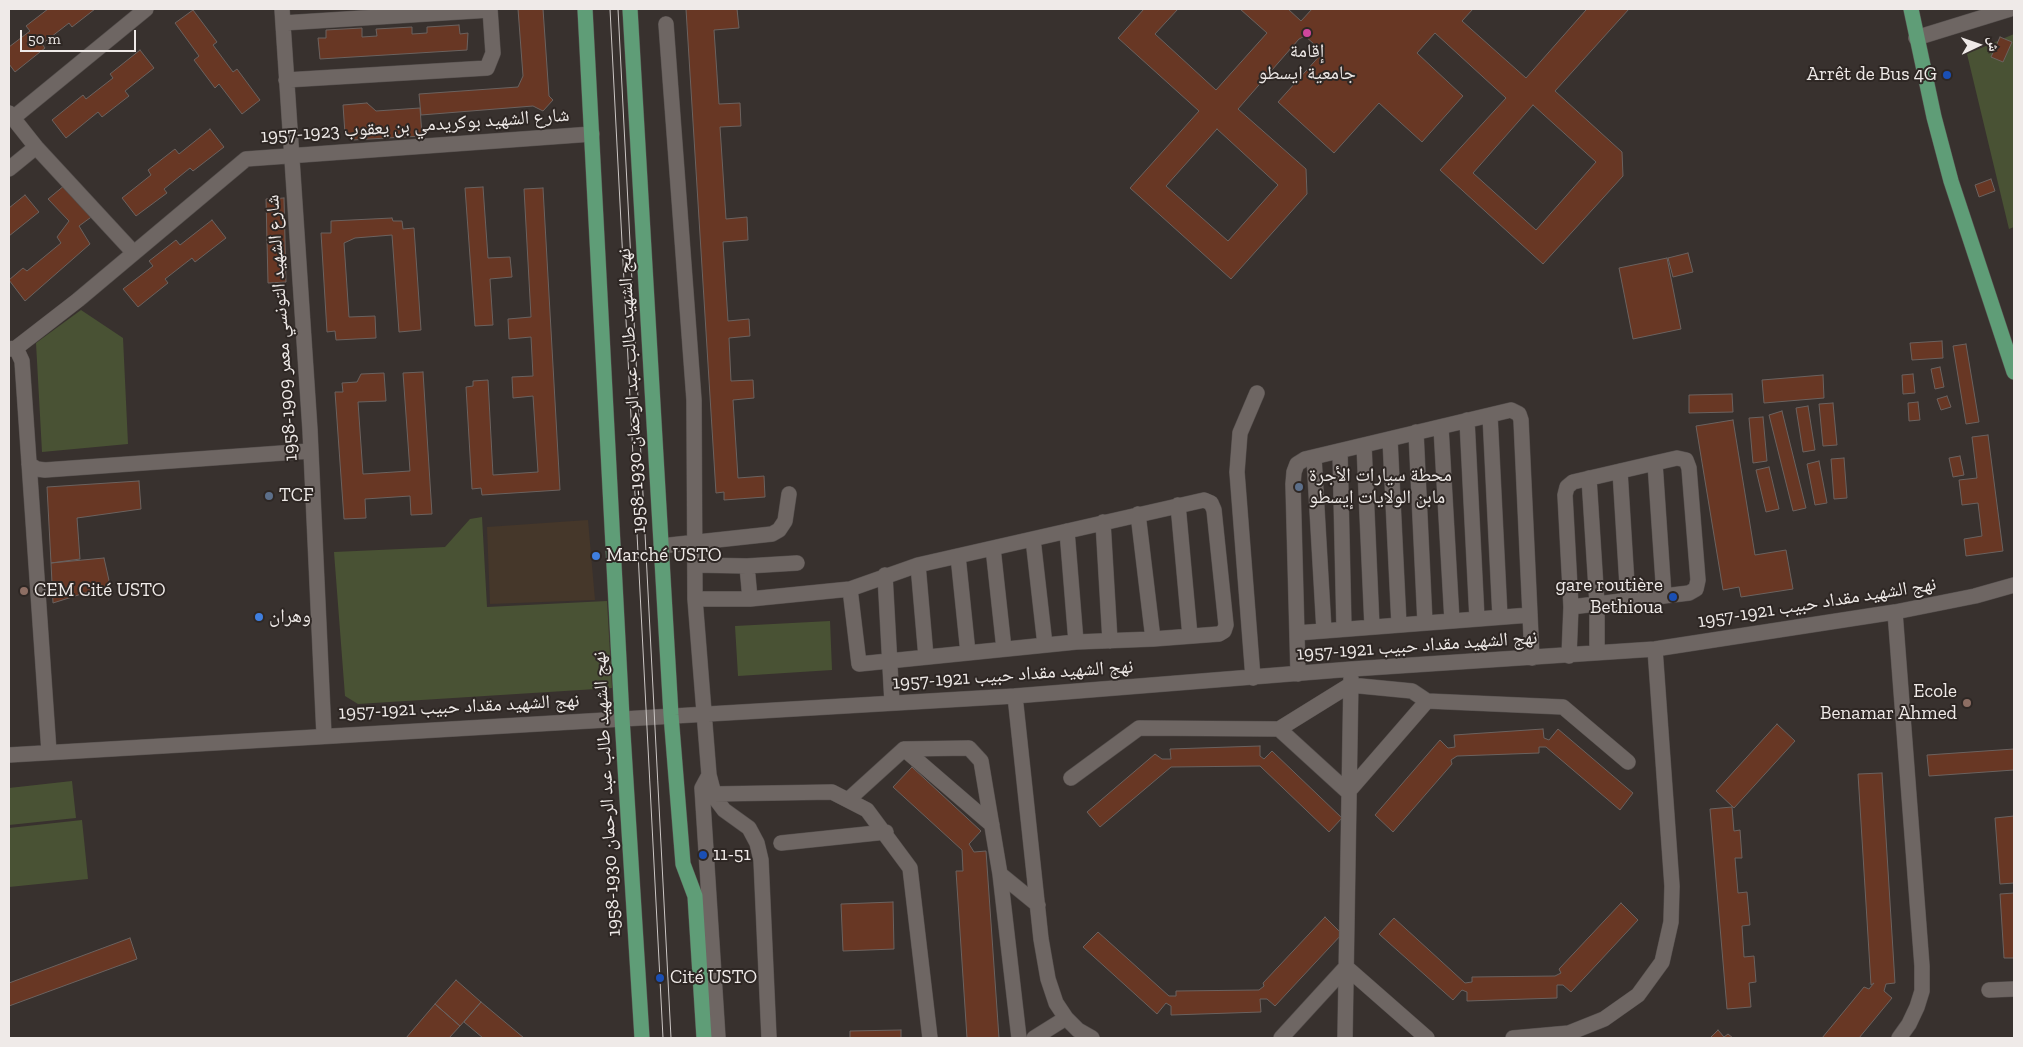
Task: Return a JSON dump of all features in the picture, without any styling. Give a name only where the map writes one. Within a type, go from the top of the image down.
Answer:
[{"type":"main road","name":"نهج الشهيد طالب عبد الرحمان 1930-1958","points":[[585,9],[622,718],[642,1038]]},
{"type":"main road","name":"نهج الشهيد طالب عبد الرحمان 1930-1958","points":[[630,9],[671,715],[683,864],[696,896],[704,1038]]},
{"type":"main road","points":[[1911,9],[1934,117],[1951,180],[2014,372]]},
{"type":"street","points":[[134,253],[36,147],[11,115],[146,9]]},
{"type":"street","points":[[283,16],[490,9],[493,53],[487,68],[286,80]]},
{"type":"street","points":[[1916,38],[2010,9]]},
{"type":"street","name":"شارع الشهيد التونسي معمر 1909-1958","points":[[283,16],[290,156],[310,451],[324,735]]},
{"type":"street","points":[[666,24],[694,400],[695,598],[709,776],[714,794],[724,810],[749,828],[757,843],[761,860],[769,1038]]},
{"type":"street","name":"شارع الشهيد بوكريدمي بن يعقوب 1923-1957","points":[[12,348],[134,253],[246,159],[592,134]]},
{"type":"street","points":[[9,169],[36,147]]},
{"type":"street","points":[[12,348],[22,361],[49,752]]},
{"type":"street","points":[[1254,678],[1237,472],[1240,433],[1258,392]]},
{"type":"street","points":[[1298,674],[1294,472],[1297,464],[1314,457],[1511,410],[1519,414],[1521,420],[1532,658]]},
{"type":"street","points":[[1490,415],[1500,618]]},
{"type":"street","points":[[1467,420],[1477,619]]},
{"type":"street","points":[[1442,427],[1452,621]]},
{"type":"street","points":[[1416,432],[1425,623]]},
{"type":"street","points":[[1390,439],[1399,625]]},
{"type":"street","points":[[1364,445],[1372,627]]},
{"type":"street","points":[[30,464],[37,469],[45,470],[310,451]]},
{"type":"street","points":[[1340,451],[1344,629]]},
{"type":"street","points":[[1314,457],[1324,630]]},
{"type":"street","points":[[1569,656],[1571,607],[1564,495],[1567,487],[1574,482],[1589,478],[1677,458],[1686,460],[1689,468],[1698,580],[1696,589],[1689,593],[1571,607]]},
{"type":"street","points":[[1655,463],[1664,596]]},
{"type":"street","points":[[1620,471],[1628,601]]},
{"type":"street","points":[[1589,478],[1597,604],[1597,653]]},
{"type":"street","points":[[661,546],[772,534],[779,530],[785,521],[790,494]]},
{"type":"street","points":[[695,598],[750,599],[850,588],[918,565],[1204,500],[1211,503],[1226,625],[1224,631],[1219,634],[1076,642],[863,664],[858,660],[850,588]]},
{"type":"street","points":[[1178,505],[1190,636]]},
{"type":"street","points":[[1138,514],[1154,639]]},
{"type":"street","points":[[1102,522],[1110,641]]},
{"type":"street","points":[[1068,531],[1076,642]]},
{"type":"street","points":[[1033,538],[1045,645]]},
{"type":"street","points":[[993,548],[1004,649]]},
{"type":"street","points":[[958,556],[968,653]]},
{"type":"street","points":[[695,565],[747,566],[798,562]]},
{"type":"street","points":[[918,565],[926,657]]},
{"type":"street","points":[[747,566],[750,599]]},
{"type":"street","points":[[885,575],[892,703]]},
{"type":"street","name":"نهج الشهيد مقداد حبيب 1921-1957","points":[[9,755],[324,735],[1015,696],[1655,649],[1896,612],[1975,596],[2014,585]]},
{"type":"street","points":[[1896,612],[1922,966],[1922,991],[1917,1007],[1909,1024],[1899,1038]]},
{"type":"street","points":[[1297,632],[1530,615]]},
{"type":"street","points":[[1513,1038],[1569,1033],[1604,1019],[1638,995],[1662,962],[1671,922],[1672,886],[1655,649]]},
{"type":"street","points":[[1345,1038],[1350,685],[1352,670]]},
{"type":"street","points":[[1071,778],[1139,728],[1279,729],[1350,685],[1412,691],[1427,701],[1563,707],[1628,762]]},
{"type":"street","points":[[1015,696],[1048,979],[1056,1003],[1066,1018],[1078,1030],[1092,1038]]},
{"type":"street","points":[[1348,792],[1427,701]]},
{"type":"street","points":[[1279,729],[1348,792]]},
{"type":"street","points":[[849,799],[904,749],[969,748],[981,761],[1000,874],[1019,1038]]},
{"type":"street","points":[[904,749],[992,825]]},
{"type":"street","points":[[709,776],[702,788],[718,1038]]},
{"type":"street","points":[[714,794],[832,792],[868,810],[886,832],[910,868],[930,1038]]},
{"type":"street","points":[[781,843],[886,832]]},
{"type":"street","points":[[1000,874],[1038,905]]},
{"type":"street","points":[[1281,1038],[1346,967]]},
{"type":"street","points":[[1346,967],[1427,1038]]},
{"type":"street","points":[[1989,990],[2014,989]]},
{"type":"street","points":[[1034,1038],[1066,1018]]},
{"type":"shaded area","points":[[588,520],[595,600],[490,604],[487,527]]},
{"type":"green space","points":[[2014,34],[2014,227],[2009,229],[1967,54]]},
{"type":"green space","points":[[81,310],[123,338],[128,444],[42,452],[36,343]]},
{"type":"green space","points":[[482,517],[487,607],[607,601],[612,688],[358,704],[345,696],[334,552],[445,547],[470,519]]},
{"type":"green space","points":[[830,621],[832,670],[738,676],[735,626]]},
{"type":"green space","points":[[72,781],[76,818],[9,825],[9,788]]},
{"type":"green space","points":[[82,820],[88,879],[9,887],[9,828]]},
{"type":"building","points":[[48,9],[95,9],[72,27],[69,23],[42,44],[45,48],[15,72],[9,64],[9,47],[30,31],[26,26]]},
{"type":"building","points":[[518,9],[543,9],[549,96],[553,100],[543,111],[533,106],[421,115],[419,94],[518,87],[523,76]]},
{"type":"building","points":[[686,9],[737,9],[739,28],[714,30],[719,104],[740,103],[741,126],[720,127],[726,219],[747,217],[748,240],[723,242],[728,321],[749,319],[750,336],[729,338],[731,381],[753,380],[754,398],[733,400],[738,478],[764,476],[765,497],[724,500],[724,492],[716,493]]},
{"type":"building","points":[[1144,9],[1178,9],[1155,34],[1216,90],[1267,33],[1240,9],[1288,9],[1301,21],[1312,9],[1473,9],[1462,21],[1526,78],[1586,10],[1584,9],[1629,9],[1555,91],[1622,152],[1623,176],[1543,264],[1440,170],[1506,98],[1435,33],[1417,53],[1463,96],[1422,142],[1379,103],[1334,153],[1278,102],[1323,52],[1305,36],[1299,39],[1238,109],[1306,169],[1307,194],[1231,279],[1130,188],[1199,111],[1118,38]],"holes":[[[1533,105],[1596,162],[1536,230],[1473,173]],[[1217,129],[1278,185],[1228,241],[1166,186]]]},
{"type":"building","points":[[193,10],[217,42],[213,45],[233,72],[237,69],[260,100],[242,114],[219,84],[215,88],[194,60],[199,56],[175,23]]},
{"type":"building","points":[[459,25],[460,34],[468,33],[467,50],[320,59],[318,38],[326,38],[326,30],[362,28],[362,37],[377,36],[376,29],[412,27],[412,34],[427,33],[427,27]]},
{"type":"building","points":[[2000,37],[2012,42],[2003,62],[1991,57]]},
{"type":"building","points":[[140,50],[154,68],[125,91],[129,96],[102,117],[98,112],[66,138],[52,120],[83,95],[86,99],[113,78],[110,74]]},
{"type":"building","points":[[367,103],[376,111],[420,108],[422,136],[352,140],[345,134],[343,105]]},
{"type":"building","points":[[210,129],[224,147],[193,171],[190,168],[164,189],[167,193],[136,216],[122,198],[151,175],[148,170],[175,149],[179,154]]},
{"type":"building","points":[[1991,179],[1995,191],[1979,197],[1975,185]]},
{"type":"building","points":[[65,185],[94,215],[79,226],[90,244],[25,301],[9,280],[23,268],[27,271],[61,243],[57,237],[69,221],[48,199]]},
{"type":"building","points":[[483,187],[488,258],[510,257],[512,277],[490,279],[493,325],[475,326],[465,188]]},
{"type":"building","points":[[543,188],[560,490],[482,495],[481,488],[472,489],[466,387],[473,386],[473,381],[488,380],[493,475],[538,472],[533,396],[513,398],[512,377],[533,376],[531,337],[509,339],[508,319],[531,317],[524,189]]},
{"type":"building","points":[[25,195],[39,212],[9,236],[9,208]]},
{"type":"building","points":[[284,198],[286,282],[268,283],[266,199]]},
{"type":"building","points":[[392,218],[393,221],[402,221],[403,229],[414,228],[421,330],[399,332],[392,235],[355,238],[344,243],[349,317],[375,316],[376,338],[336,340],[335,331],[327,332],[321,233],[331,233],[331,221]]},
{"type":"building","points":[[212,220],[226,238],[195,262],[192,258],[165,279],[168,283],[138,307],[123,289],[153,266],[149,261],[176,240],[180,245]]},
{"type":"building","points":[[1688,253],[1693,272],[1673,277],[1668,258]]},
{"type":"building","points":[[1667,258],[1681,329],[1633,339],[1619,268]]},
{"type":"building","points":[[1942,341],[1943,358],[1912,360],[1910,343]]},
{"type":"building","points":[[1966,344],[1979,422],[1966,424],[1953,346]]},
{"type":"building","points":[[1940,367],[1944,387],[1935,389],[1931,369]]},
{"type":"building","points":[[423,372],[432,514],[411,515],[410,496],[365,499],[366,518],[344,519],[335,392],[343,392],[342,383],[357,382],[361,374],[384,373],[386,401],[358,402],[363,474],[410,471],[403,373]]},
{"type":"building","points":[[1913,374],[1915,393],[1903,394],[1902,375]]},
{"type":"building","points":[[1823,375],[1824,398],[1764,403],[1762,380]]},
{"type":"building","points":[[1732,394],[1733,412],[1689,413],[1689,395]]},
{"type":"building","points":[[1947,396],[1951,407],[1941,410],[1937,399]]},
{"type":"building","points":[[1918,402],[1920,420],[1909,421],[1908,403]]},
{"type":"building","points":[[1833,403],[1837,445],[1823,446],[1819,404]]},
{"type":"building","points":[[1808,406],[1815,450],[1803,452],[1796,408]]},
{"type":"building","points":[[1782,411],[1806,508],[1793,511],[1769,415]]},
{"type":"building","points":[[1763,417],[1767,461],[1753,463],[1749,418]]},
{"type":"building","points":[[1733,420],[1755,555],[1786,550],[1793,589],[1741,597],[1739,587],[1723,590],[1696,426]]},
{"type":"building","points":[[1988,435],[2003,551],[1966,556],[1964,539],[1982,536],[1978,503],[1962,505],[1959,480],[1977,478],[1972,437]]},
{"type":"building","points":[[1960,456],[1964,475],[1953,477],[1949,458]]},
{"type":"building","points":[[1844,458],[1847,498],[1834,499],[1831,459]]},
{"type":"building","points":[[1819,461],[1827,503],[1815,505],[1807,464]]},
{"type":"building","points":[[1769,467],[1779,509],[1766,512],[1756,470]]},
{"type":"building","points":[[139,481],[141,509],[77,518],[80,559],[51,563],[47,487]]},
{"type":"building","points":[[104,558],[110,585],[53,603],[51,563]]},
{"type":"building","points":[[1777,724],[1795,741],[1734,808],[1716,791]]},
{"type":"building","points":[[1543,729],[1544,738],[1549,740],[1558,729],[1633,793],[1620,810],[1546,747],[1539,747],[1539,753],[1457,756],[1451,760],[1452,764],[1393,832],[1375,815],[1440,740],[1448,748],[1455,747],[1454,735]]},
{"type":"building","points":[[1260,746],[1260,756],[1264,759],[1272,751],[1342,818],[1329,832],[1260,766],[1171,767],[1100,827],[1087,812],[1155,754],[1162,759],[1171,759],[1170,749]]},
{"type":"building","points":[[2014,749],[2014,770],[1929,776],[1927,755]]},
{"type":"building","points":[[912,767],[981,831],[969,844],[974,852],[986,851],[999,1038],[967,1038],[956,871],[963,871],[962,850],[893,787]]},
{"type":"building","points":[[1882,773],[1895,983],[1886,984],[1884,991],[1892,998],[1859,1038],[1822,1038],[1864,987],[1869,989],[1874,983],[1871,985],[1858,774]]},
{"type":"building","points":[[1732,807],[1734,831],[1740,830],[1742,858],[1735,858],[1738,893],[1747,892],[1750,925],[1742,926],[1744,957],[1754,956],[1756,982],[1749,983],[1751,1007],[1727,1009],[1710,809]]},
{"type":"building","points":[[2014,816],[2014,883],[2000,884],[1995,818]]},
{"type":"building","points":[[2014,893],[2014,958],[2004,958],[2000,894]]},
{"type":"building","points":[[893,902],[894,949],[843,951],[841,904]]},
{"type":"building","points":[[1621,903],[1638,920],[1571,992],[1563,985],[1557,985],[1557,998],[1467,1001],[1467,992],[1462,990],[1453,1000],[1379,934],[1394,918],[1465,983],[1472,982],[1472,977],[1555,976],[1561,973],[1559,969]]},
{"type":"building","points":[[1325,917],[1342,934],[1275,1006],[1267,999],[1260,999],[1261,1012],[1171,1015],[1171,1006],[1166,1003],[1157,1014],[1083,947],[1098,932],[1169,996],[1176,996],[1176,991],[1259,990],[1264,986],[1263,983]]},
{"type":"building","points":[[130,938],[137,959],[9,1006],[9,983]]},
{"type":"building","points":[[456,980],[481,1002],[460,1026],[435,1004]]},
{"type":"building","points":[[481,1002],[524,1038],[483,1038],[464,1022]]},
{"type":"building","points":[[435,1004],[460,1026],[449,1038],[406,1038]]},
{"type":"building","points":[[901,1030],[901,1038],[850,1038],[850,1031]]},
{"type":"building","points":[[1718,1030],[1724,1037],[1728,1034],[1733,1038],[1710,1038]]},
{"type":"tram line","points":[[610,9],[663,1038]]},
{"type":"tram line","points":[[618,9],[671,1038]]},
{"type":"place","name":"إقامة جامعية ايسطو","points":[[1307,33]]},
{"type":"place","name":"Arrêt de Bus 4G","points":[[1947,75]]},
{"type":"place","name":"محطة سيارات الأجرة مابن الولايات إيسطو","points":[[1299,487]]},
{"type":"place","name":"TCF","points":[[269,496]]},
{"type":"place","name":"Marché USTO","points":[[596,556]]},
{"type":"place","name":"CEM Cité USTO","points":[[24,591]]},
{"type":"place","name":"gare routière Bethioua","points":[[1673,597]]},
{"type":"place","name":"وهران","points":[[259,617]]},
{"type":"place","name":"Ecole Benamar Ahmed","points":[[1967,703]]},
{"type":"place","name":"11-51","points":[[703,855]]},
{"type":"place","name":"Cité USTO","points":[[660,978]]}]
